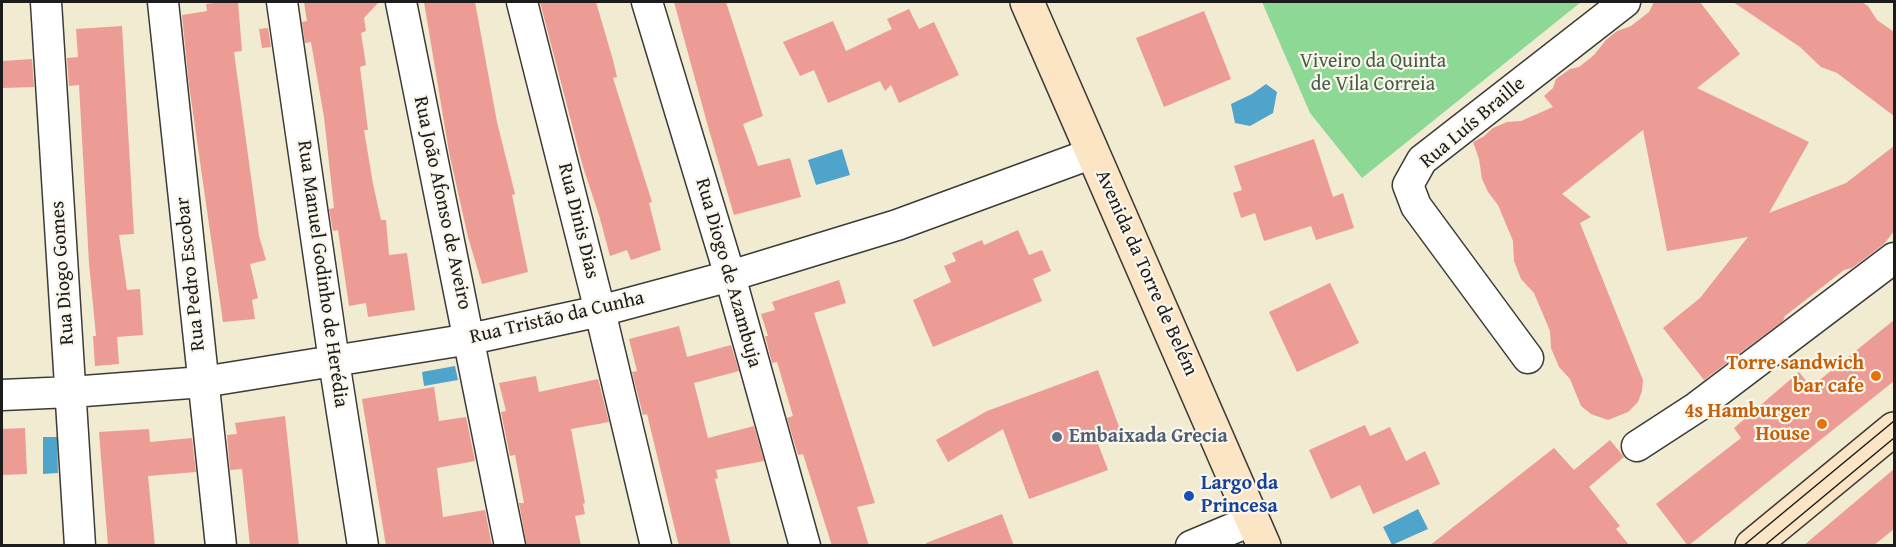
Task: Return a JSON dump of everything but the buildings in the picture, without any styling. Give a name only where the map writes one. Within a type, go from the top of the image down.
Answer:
[{"type":"street","name":"Rua Diogo Gomes","points":[[46,2],[80,546]]},
{"type":"street","name":"Rua Pedro Escobar","points":[[163,2],[221,546]]},
{"type":"street","name":"Rua Manuel Godinho de Herédia","points":[[282,2],[363,546]]},
{"type":"street","name":"Rua João Afonso de Aveiro","points":[[401,2],[510,546]]},
{"type":"street","name":"Rua Dinis Dias","points":[[522,2],[600,310],[656,546]]},
{"type":"street","name":"Rua Diogo de Azambuja","points":[[647,2],[730,276],[805,546]]},
{"type":"street","name":"Avenida da Torre de Belém","points":[[1027,2],[1259,533]]},
{"type":"street","name":"Rua Luís Braille","points":[[1528,357],[1416,206],[1408,185],[1422,160],[1625,2]]},
{"type":"street","name":"Rua Tristão da Cunha","points":[[2,395],[202,382],[470,339],[600,310],[730,276],[897,225],[1093,153]]},
{"type":"street","points":[[1637,446],[1697,407],[1894,258]]},
{"type":"street","points":[[1752,546],[1894,429]]},
{"type":"street","points":[[1191,546],[1259,533]]},
{"type":"green space","name":"Viveiro da Quinta de Vila Correia","points":[[1262,2],[1581,2],[1362,178],[1310,113]]},
{"type":"water","points":[[1266,84],[1277,92],[1273,113],[1250,126],[1235,123],[1231,104]]},
{"type":"water","points":[[842,149],[850,175],[816,185],[808,160]]},
{"type":"water","points":[[455,366],[458,380],[424,386],[422,372]]},
{"type":"water","points":[[43,437],[57,437],[58,473],[43,474]]},
{"type":"water","points":[[1418,509],[1428,529],[1392,545],[1383,527]]},
{"type":"tram line","points":[[1743,546],[1894,421]]},
{"type":"tram line","points":[[1764,546],[1894,438]]},
{"type":"place","name":"Torre sandwich bar cafe","points":[[1876,376]]},
{"type":"place","name":"4s Hamburger House","points":[[1822,424]]},
{"type":"place","name":"Embaixada Grecia","points":[[1057,437]]},
{"type":"place","name":"Largo da Princesa","points":[[1189,496]]}]
